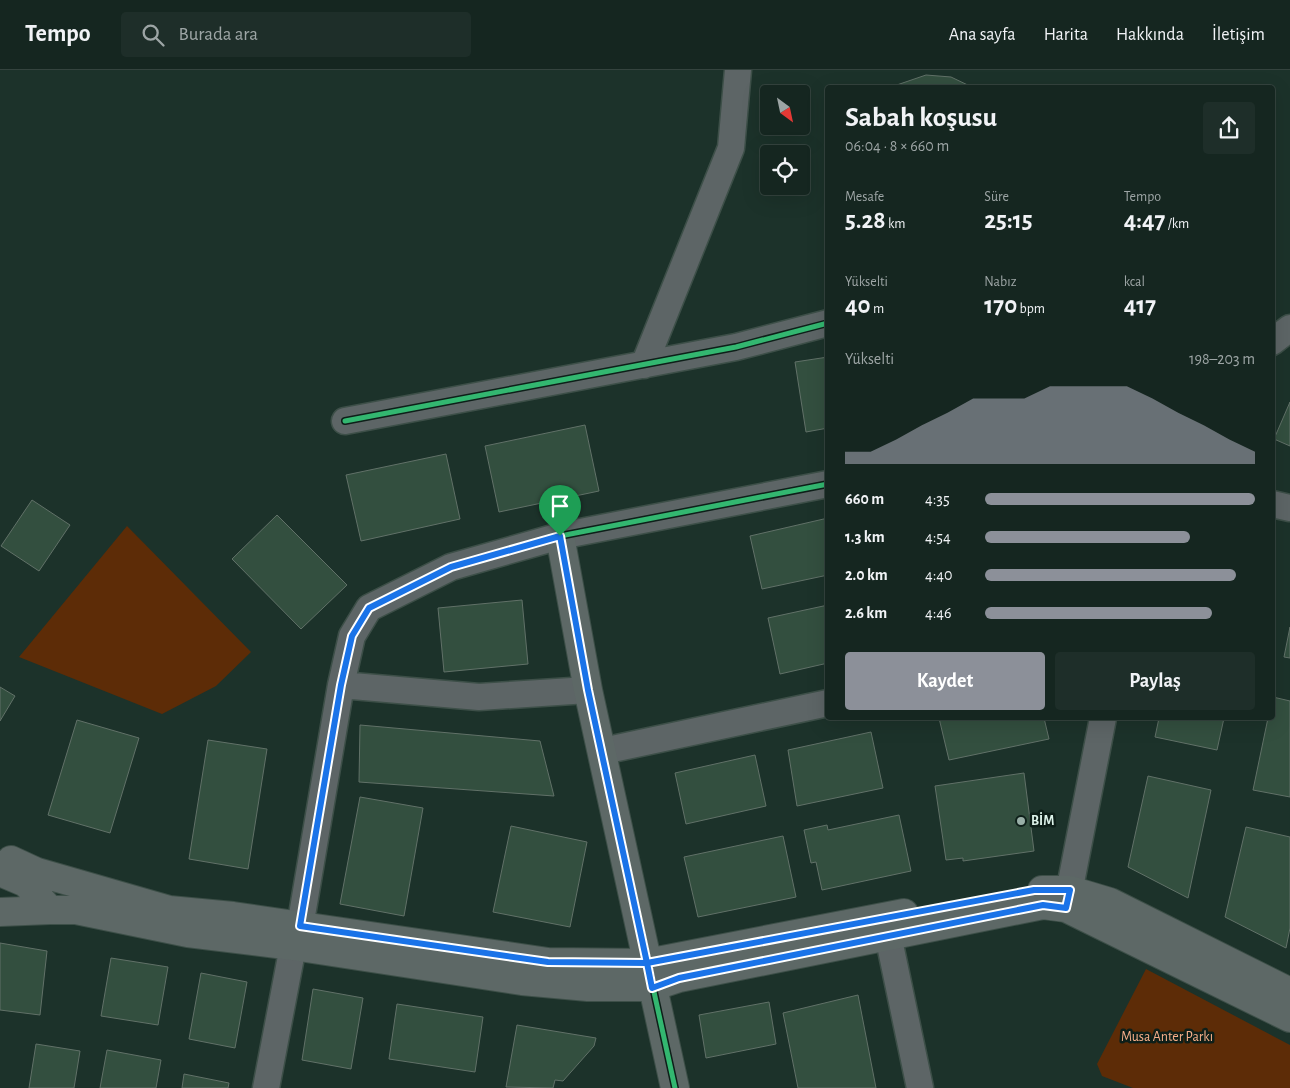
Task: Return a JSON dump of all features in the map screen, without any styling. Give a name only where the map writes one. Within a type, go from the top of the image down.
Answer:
[{"type":"main road","points":[[560,536],[588,690],[603,751],[675,1088]]},
{"type":"main road","points":[[0,855],[37,872],[169,910],[522,981],[588,987],[1034,890],[1068,899],[1110,902],[1290,992]]},
{"type":"main road","points":[[0,872],[26,882],[50,910]]},
{"type":"main road","points":[[650,975],[679,978],[1068,899],[1290,1018]]},
{"type":"main road","points":[[0,912],[76,910],[188,932],[297,936]]},
{"type":"street","points":[[644,365],[731,148],[738,70]]},
{"type":"street","points":[[345,421],[736,347],[825,324]]},
{"type":"street","points":[[1275,340],[1290,328]]},
{"type":"street","points":[[266,1088],[297,936],[341,685],[352,636],[369,608],[451,567],[560,536],[825,485]]},
{"type":"street","points":[[1275,505],[1290,508]]},
{"type":"street","points":[[341,685],[479,697],[588,690]]},
{"type":"street","points":[[603,751],[825,704]]},
{"type":"street","points":[[1068,899],[1103,720]]},
{"type":"street","points":[[888,935],[920,1088]]},
{"type":"green space","points":[[127,526],[251,652],[216,686],[162,714],[19,657]]},
{"type":"green space","name":"Musa Anter Parkı","points":[[1146,969],[1290,1045],[1290,1088],[1133,1088],[1102,1076],[1097,1064]]},
{"type":"building","points":[[926,75],[951,77],[968,85],[897,85]]},
{"type":"building","points":[[825,357],[825,429],[806,432],[795,362]]},
{"type":"building","points":[[1290,402],[1290,446],[1275,439]]},
{"type":"building","points":[[585,425],[599,491],[499,512],[485,446]]},
{"type":"building","points":[[446,454],[460,519],[361,541],[346,475]]},
{"type":"building","points":[[32,500],[70,525],[39,571],[1,546]]},
{"type":"building","points":[[277,515],[347,585],[301,629],[232,559]]},
{"type":"building","points":[[825,519],[825,576],[762,589],[750,536]]},
{"type":"building","points":[[522,600],[528,664],[444,672],[438,608]]},
{"type":"building","points":[[825,606],[825,664],[780,674],[768,618]]},
{"type":"building","points":[[1290,627],[1290,658],[1284,657]]},
{"type":"building","points":[[0,687],[15,696],[0,721]]},
{"type":"building","points":[[1275,697],[1290,701],[1290,797],[1253,790],[1268,720],[1275,720]]},
{"type":"building","points":[[77,720],[139,738],[110,833],[48,815]]},
{"type":"building","points":[[939,720],[1044,720],[1049,739],[949,760]]},
{"type":"building","points":[[1159,720],[1224,720],[1217,750],[1155,737]]},
{"type":"building","points":[[360,725],[540,741],[554,796],[359,782]]},
{"type":"building","points":[[871,732],[883,788],[797,806],[788,750]]},
{"type":"building","points":[[208,740],[267,749],[248,869],[189,859]]},
{"type":"building","points":[[755,755],[766,806],[686,824],[675,773]]},
{"type":"building","points":[[1024,773],[1034,851],[963,861],[963,858],[946,860],[935,786]]},
{"type":"building","points":[[1148,776],[1211,790],[1188,898],[1128,867]]},
{"type":"building","points":[[360,797],[423,808],[404,916],[340,904]]},
{"type":"building","points":[[899,815],[911,871],[822,890],[816,862],[811,863],[804,830],[827,825],[828,830]]},
{"type":"building","points":[[511,826],[587,842],[570,927],[493,912]]},
{"type":"building","points":[[1246,827],[1290,837],[1290,928],[1286,948],[1225,917]]},
{"type":"building","points":[[783,836],[796,897],[698,917],[684,857]]},
{"type":"building","points":[[0,943],[47,951],[40,1015],[0,1010]]},
{"type":"building","points":[[111,958],[168,967],[158,1025],[101,1016]]},
{"type":"building","points":[[201,973],[247,982],[235,1048],[189,1039]]},
{"type":"building","points":[[313,989],[363,998],[351,1069],[302,1060]]},
{"type":"building","points":[[858,995],[876,1088],[798,1088],[783,1013]]},
{"type":"building","points":[[769,1002],[776,1044],[706,1058],[699,1015]]},
{"type":"building","points":[[397,1004],[483,1017],[475,1072],[389,1059]]},
{"type":"building","points":[[517,1025],[596,1038],[594,1046],[563,1081],[555,1080],[553,1088],[506,1087]]},
{"type":"building","points":[[36,1044],[80,1051],[74,1088],[29,1088]]},
{"type":"building","points":[[107,1050],[161,1060],[156,1088],[100,1088]]},
{"type":"building","points":[[184,1074],[229,1083],[228,1088],[182,1088]]},
{"type":"cycle path","points":[[345,421],[736,347],[825,324]]},
{"type":"cycle path","points":[[300,927],[341,685],[352,636],[369,608],[451,567],[560,536],[825,485]]},
{"type":"cycle path","points":[[560,536],[588,690],[675,1088]]},
{"type":"place","name":"BİM","points":[[1021,821]]},
{"type":"route","points":[[560,536],[451,567],[369,608],[352,636],[341,685],[300,926],[548,962],[647,963],[652,988],[679,978],[1043,905],[1066,908],[1070,890],[1034,890],[865,920],[647,963],[603,751],[588,690],[560,536]]}]
